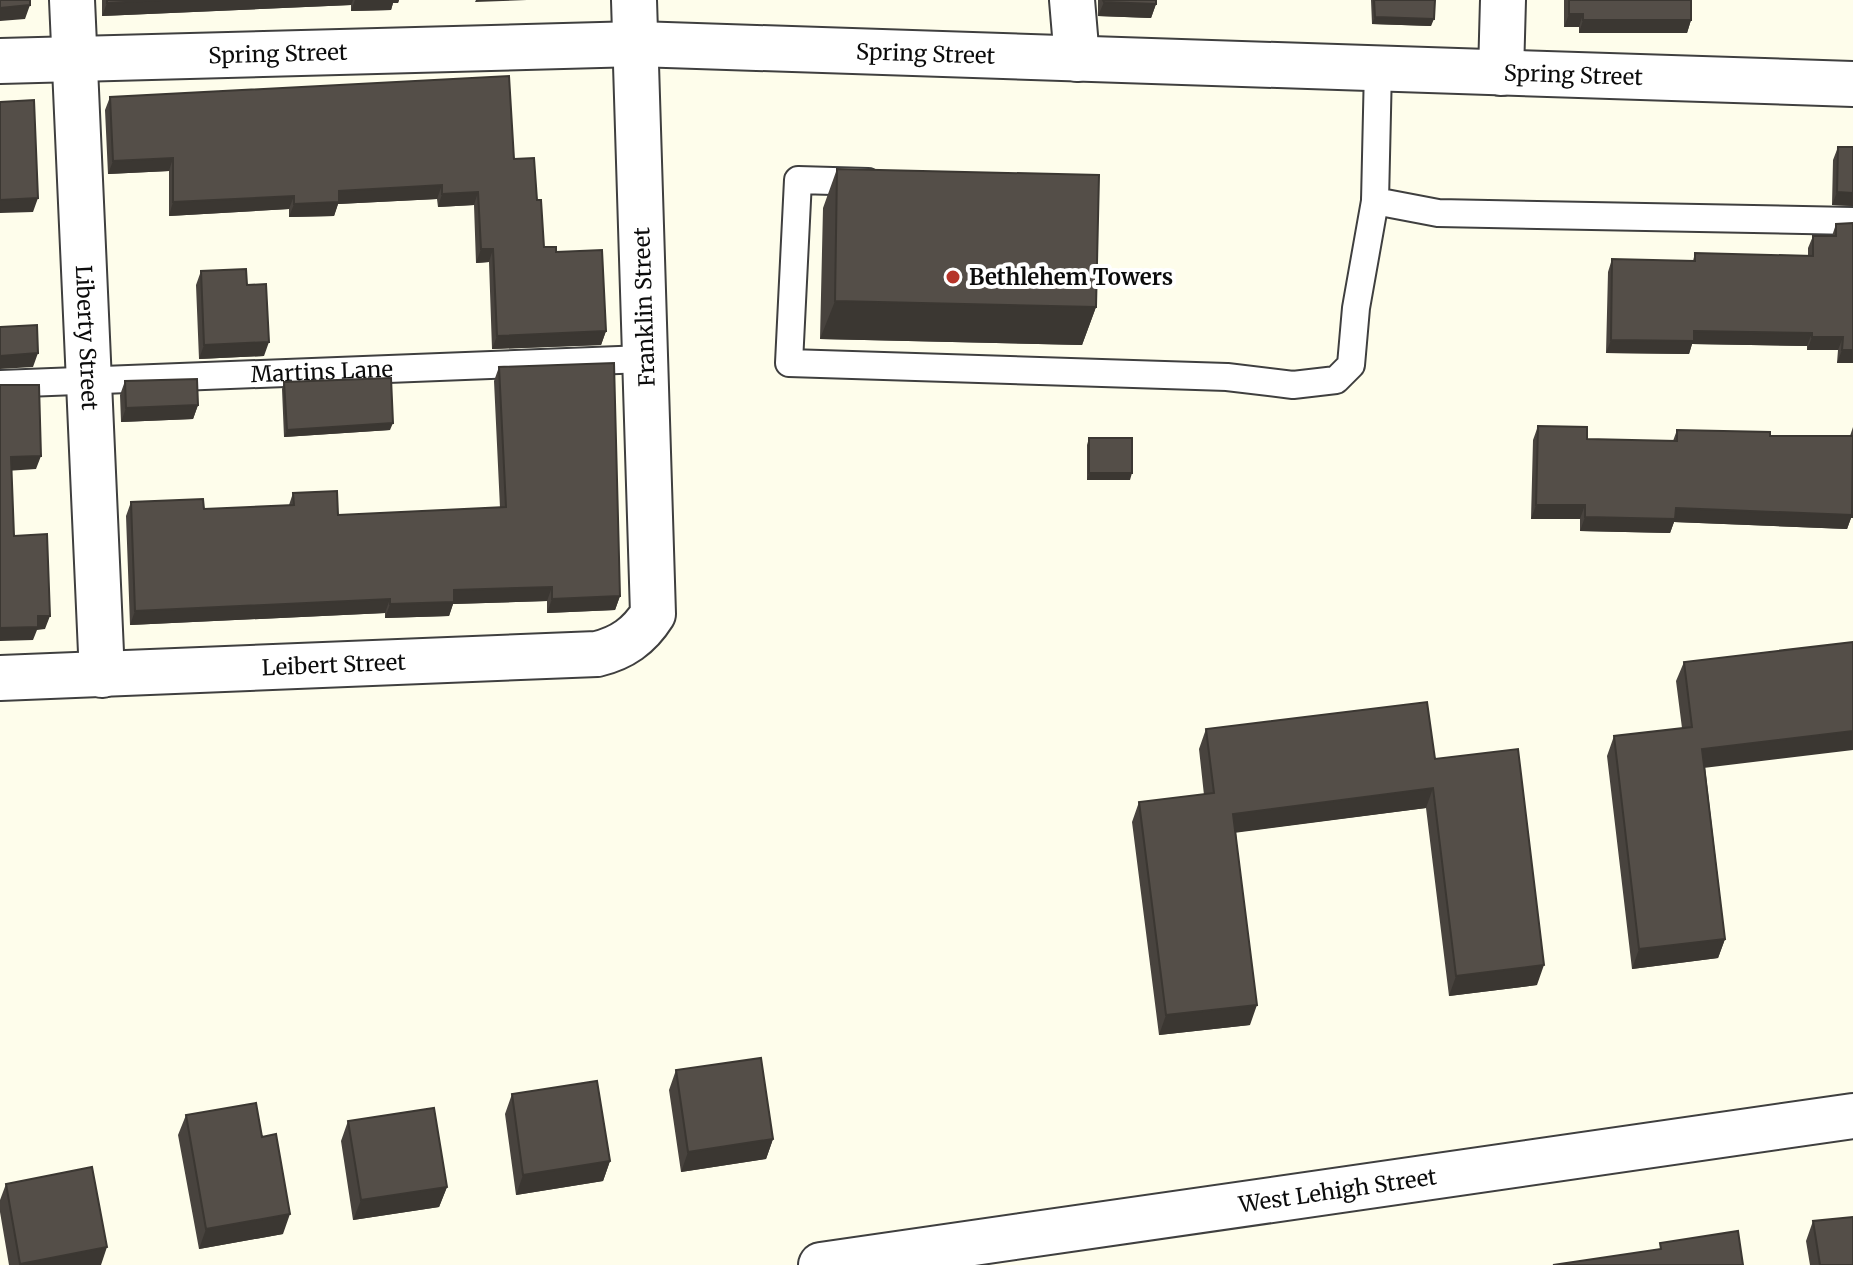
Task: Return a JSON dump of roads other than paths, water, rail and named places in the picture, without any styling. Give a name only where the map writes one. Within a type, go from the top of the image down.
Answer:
[{"type":"street","name":"Liberty Street","points":[[72,0],[102,675]]},
{"type":"street","name":"Franklin Street","points":[[634,0],[653,614]]},
{"type":"street","points":[[1072,0],[1077,59]]},
{"type":"street","points":[[1501,73],[1503,0]]},
{"type":"street","name":"Spring Street","points":[[0,61],[637,44],[1853,84]]},
{"type":"street","name":"Leibert Street","points":[[0,678],[597,654],[616,649],[642,631],[653,614]]},
{"type":"street","name":"West Lehigh Street","points":[[821,1265],[959,1254],[1311,1197],[1853,1116]]},
{"type":"lane","points":[[889,182],[798,180],[789,363],[1227,377],[1293,385],[1336,380],[1351,365],[1356,308],[1375,201],[1378,68]]},
{"type":"lane","points":[[1375,201],[1438,213],[1853,221]]},
{"type":"lane","name":"Martins Lane","points":[[0,384],[645,359]]},
{"type":"place","name":"Bethlehem Towers","points":[[953,277]]}]
